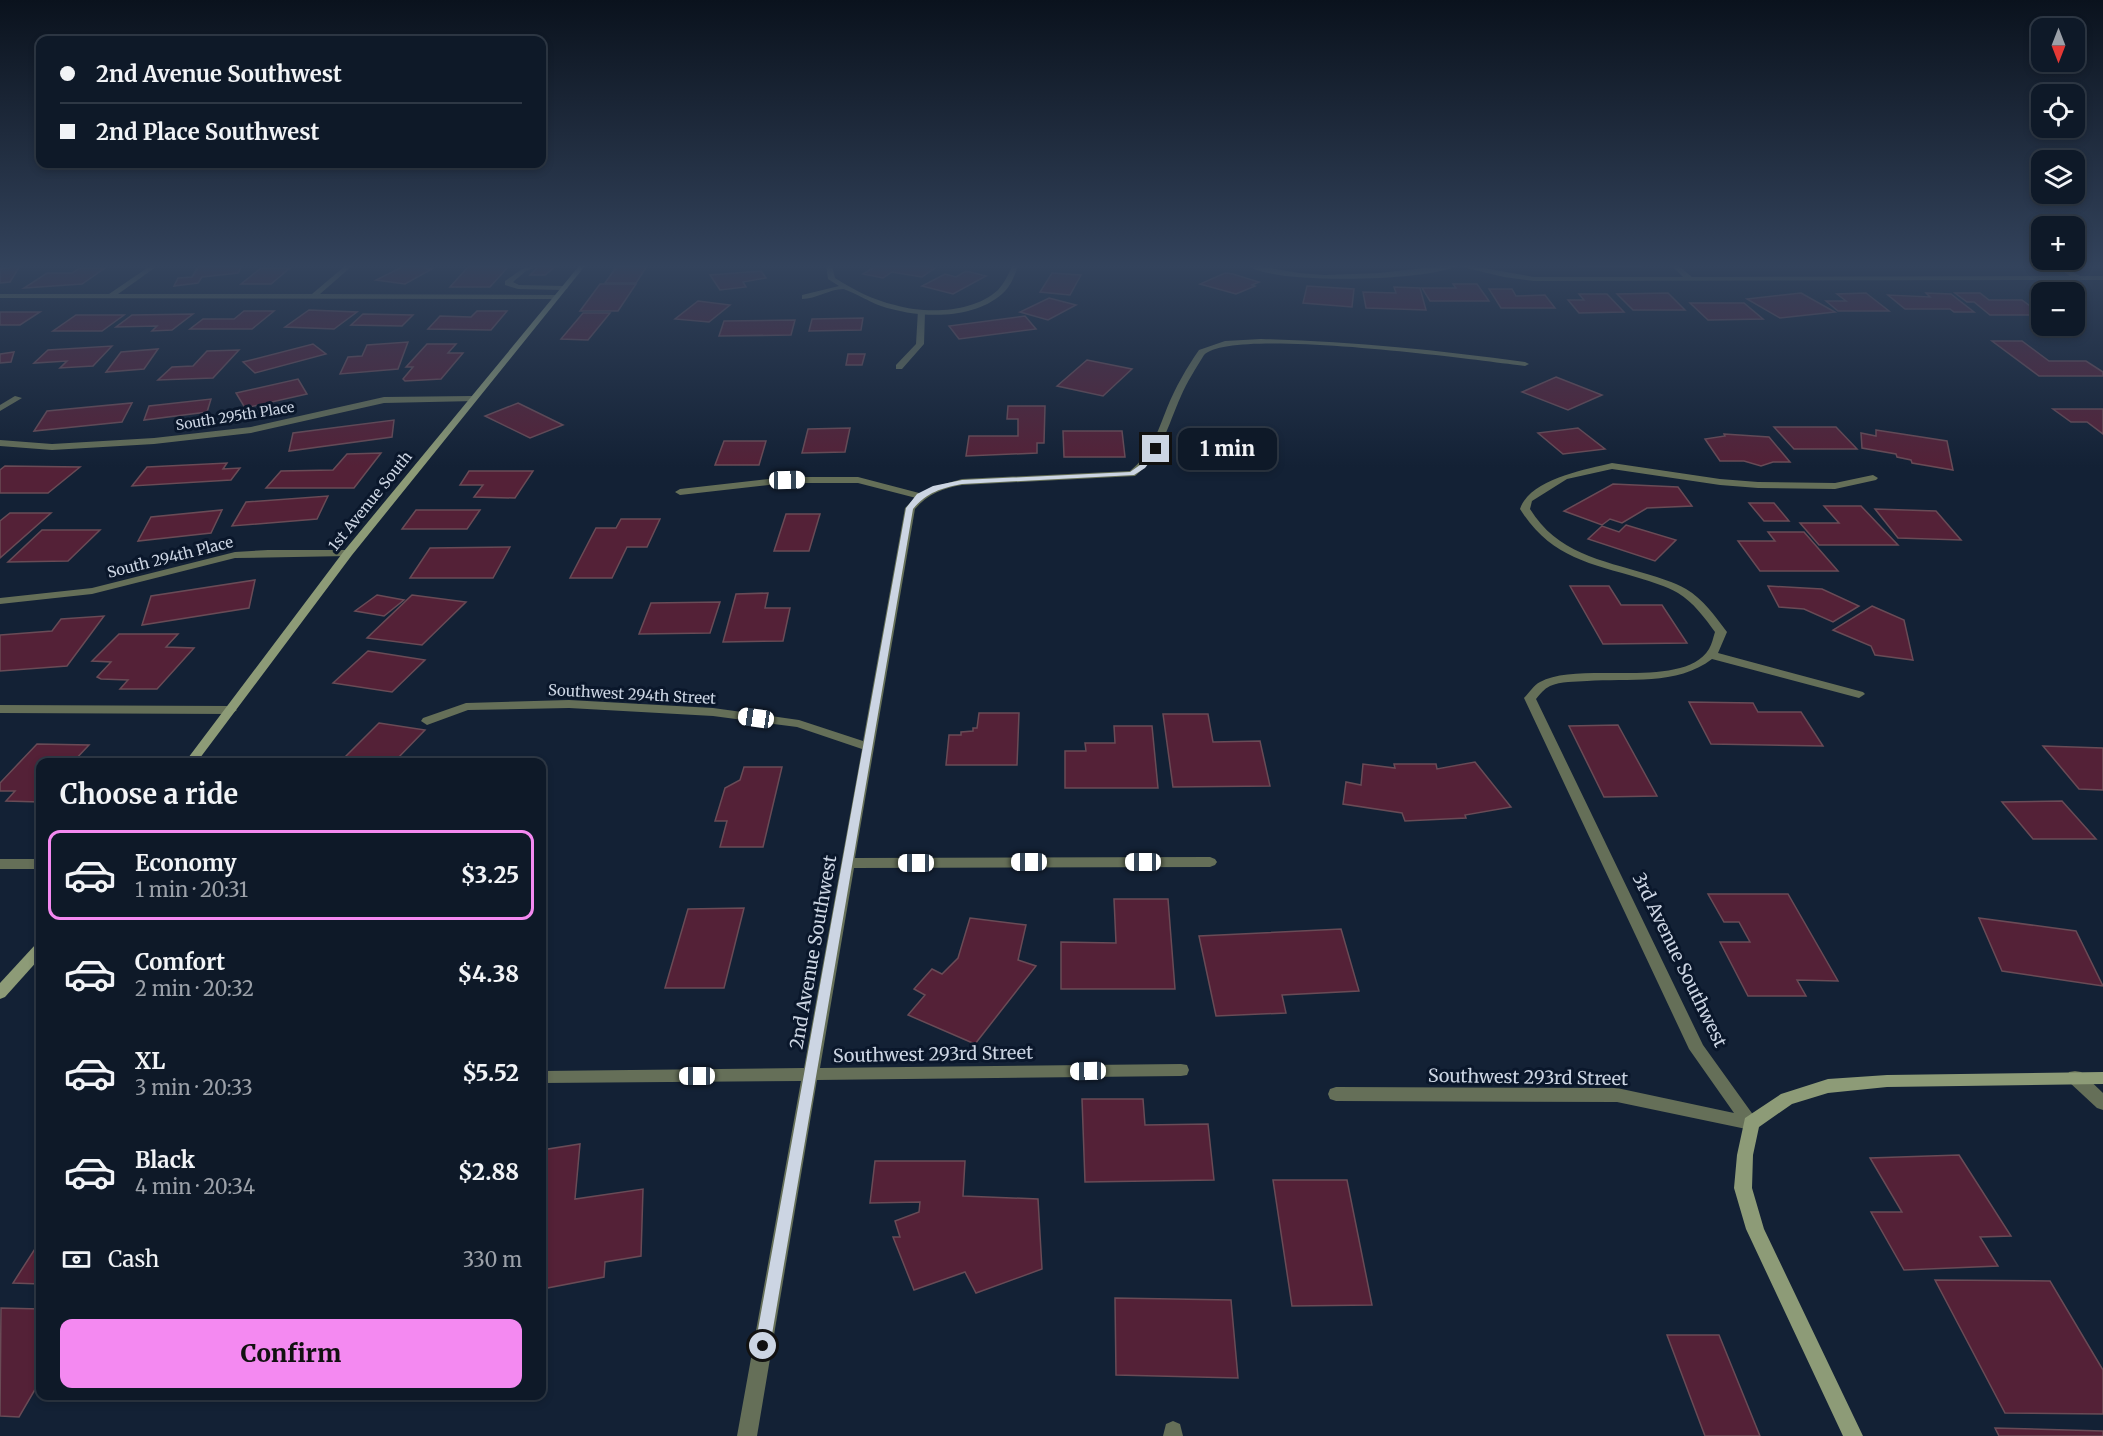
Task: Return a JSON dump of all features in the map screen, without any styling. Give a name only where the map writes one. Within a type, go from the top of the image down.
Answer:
[{"type":"street","name":"1st Avenue South","points":[[194,758],[348,553],[526,333]]},
{"type":"street","points":[[899,367],[920,344],[920,333]]},
{"type":"street","points":[[680,492],[787,480],[858,480],[920,496],[935,487],[962,482],[1132,474],[1143,466],[1156,449],[1176,397],[1203,351],[1215,346],[1235,343],[1287,343],[1426,351],[1525,364]]},
{"type":"street","points":[[0,408],[18,398]]},
{"type":"street","name":"South 295th Place","points":[[0,443],[52,447],[154,441],[251,430],[384,400],[472,399]]},
{"type":"street","points":[[1859,694],[1712,655],[1720,644],[1721,632],[1706,610],[1683,591],[1577,556],[1542,534],[1525,509],[1528,500],[1545,487],[1564,477],[1612,466],[1720,482],[1758,484],[1835,486],[1873,478]]},
{"type":"street","name":"2nd Avenue Southwest","points":[[747,1436],[910,508],[920,496]]},
{"type":"street","name":"South 294th Place","points":[[0,601],[92,591],[235,555],[268,552],[348,553]]},
{"type":"street","name":"3rd Avenue Southwest","points":[[1712,655],[1699,664],[1677,672],[1643,676],[1575,678],[1545,683],[1530,698],[1697,1049],[1751,1123]]},
{"type":"street","name":"Southwest 294th Street","points":[[426,721],[465,707],[507,705],[569,704],[712,712],[799,724],[869,747]]},
{"type":"street","points":[[0,710],[231,710]]},
{"type":"street","points":[[848,863],[1210,862]]},
{"type":"street","points":[[0,864],[36,864]]},
{"type":"street","points":[[0,993],[36,953]]},
{"type":"street","name":"Southwest 293rd Street","points":[[546,1077],[1181,1070]]},
{"type":"street","points":[[2075,1077],[2103,1103]]},
{"type":"street","points":[[1853,1436],[1755,1229],[1743,1188],[1745,1155],[1751,1123],[1787,1099],[1828,1086],[1887,1082],[2103,1078]]},
{"type":"street","name":"Southwest 293rd Street","points":[[1336,1094],[1617,1095],[1751,1123]]},
{"type":"building","points":[[566,333],[594,333],[588,340],[561,339]]},
{"type":"building","points":[[720,333],[792,333],[791,335],[719,336]]},
{"type":"building","points":[[954,333],[1005,333],[959,339]]},
{"type":"building","points":[[1992,341],[2022,341],[2049,361],[2086,361],[2103,372],[2103,376],[2039,376]]},
{"type":"building","points":[[408,342],[398,369],[340,374],[348,357],[362,356],[367,345]]},
{"type":"building","points":[[313,344],[326,354],[255,373],[243,362]]},
{"type":"building","points":[[427,344],[456,344],[448,353],[463,353],[441,379],[405,381],[403,379],[413,367],[406,367]]},
{"type":"building","points":[[112,346],[93,366],[60,368],[67,361],[34,363],[48,350]]},
{"type":"building","points":[[158,349],[144,369],[106,372],[121,352]]},
{"type":"building","points":[[239,350],[213,378],[158,380],[172,367],[193,366],[207,351]]},
{"type":"building","points":[[14,352],[11,362],[0,363],[0,354]]},
{"type":"building","points":[[848,354],[865,354],[862,365],[846,365]]},
{"type":"building","points":[[1087,360],[1132,369],[1103,396],[1057,386]]},
{"type":"building","points":[[1556,377],[1602,395],[1568,410],[1522,392]]},
{"type":"building","points":[[298,379],[307,394],[245,408],[236,393]]},
{"type":"building","points":[[211,399],[207,412],[144,420],[149,406]]},
{"type":"building","points":[[132,403],[122,422],[34,431],[47,411]]},
{"type":"building","points":[[518,403],[563,425],[530,438],[485,416]]},
{"type":"building","points":[[1008,406],[1045,406],[1044,443],[1037,443],[1037,453],[966,456],[969,436],[1018,436],[1018,419],[1007,419]]},
{"type":"building","points":[[2053,409],[2103,409],[2103,434],[2087,422],[2071,422]]},
{"type":"building","points":[[394,420],[392,437],[289,451],[293,433]]},
{"type":"building","points":[[1774,427],[1836,427],[1857,449],[1794,449]]},
{"type":"building","points":[[850,428],[845,452],[802,453],[808,429]]},
{"type":"building","points":[[1578,428],[1605,449],[1563,454],[1538,433]]},
{"type":"building","points":[[1192,430],[1240,430],[1241,436],[1248,436],[1250,444],[1258,444],[1264,465],[1199,465]]},
{"type":"building","points":[[1876,430],[1947,441],[1953,470],[1912,463],[1911,460],[1897,457],[1896,454],[1862,448],[1861,433],[1876,436]]},
{"type":"building","points":[[1063,431],[1122,431],[1125,457],[1064,457]]},
{"type":"building","points":[[1724,434],[1769,437],[1790,462],[1773,462],[1761,466],[1744,461],[1720,461],[1705,439],[1725,436]]},
{"type":"building","points":[[724,441],[766,441],[759,465],[715,465]]},
{"type":"building","points":[[381,453],[354,488],[266,488],[281,471],[333,470],[347,454]]},
{"type":"building","points":[[227,463],[223,469],[240,468],[231,480],[132,486],[147,467]]},
{"type":"building","points":[[5,466],[80,467],[48,493],[0,493],[0,470]]},
{"type":"building","points":[[469,471],[533,471],[515,498],[474,497],[483,485],[460,485]]},
{"type":"building","points":[[1613,484],[1678,487],[1692,506],[1647,508],[1622,523],[1610,519],[1602,525],[1564,511]]},
{"type":"building","points":[[328,496],[317,519],[232,526],[246,502]]},
{"type":"building","points":[[1749,503],[1774,503],[1789,521],[1764,521]]},
{"type":"building","points":[[1824,506],[1861,506],[1898,545],[1819,545],[1800,523],[1839,523]]},
{"type":"building","points":[[1875,509],[1936,511],[1961,540],[1898,538]]},
{"type":"building","points":[[222,510],[211,533],[138,541],[151,517]]},
{"type":"building","points":[[416,510],[480,510],[467,529],[402,529]]},
{"type":"building","points":[[10,513],[51,513],[0,558],[0,521]]},
{"type":"building","points":[[786,514],[820,514],[809,551],[774,551]]},
{"type":"building","points":[[621,519],[660,519],[647,547],[627,547],[612,578],[570,578],[596,528],[616,528]]},
{"type":"building","points":[[1626,525],[1676,540],[1655,561],[1588,539],[1602,526],[1619,532]]},
{"type":"building","points":[[42,530],[100,530],[68,561],[8,562]]},
{"type":"building","points":[[1768,532],[1804,532],[1838,571],[1760,571],[1738,541],[1775,541]]},
{"type":"building","points":[[510,547],[493,578],[410,578],[430,548]]},
{"type":"building","points":[[255,580],[249,608],[142,625],[151,596]]},
{"type":"building","points":[[1570,586],[1609,586],[1621,605],[1662,605],[1687,643],[1603,644]]},
{"type":"building","points":[[1768,586],[1822,589],[1859,606],[1833,622],[1804,609],[1779,607]]},
{"type":"building","points":[[768,593],[765,608],[790,608],[783,641],[723,642],[736,594]]},
{"type":"building","points":[[377,595],[404,600],[384,616],[355,611]]},
{"type":"building","points":[[412,595],[466,602],[422,645],[367,638]]},
{"type":"building","points":[[720,602],[710,633],[639,634],[651,603]]},
{"type":"building","points":[[1872,606],[1904,620],[1913,660],[1875,655],[1871,646],[1833,630]]},
{"type":"building","points":[[104,616],[67,666],[0,671],[0,635],[52,631],[61,619]]},
{"type":"building","points":[[119,634],[178,634],[166,647],[194,648],[157,689],[120,689],[128,680],[97,677],[111,662],[92,661]]},
{"type":"building","points":[[368,651],[425,660],[392,692],[333,683]]},
{"type":"building","points":[[1689,702],[1753,703],[1758,712],[1801,712],[1823,746],[1711,744]]},
{"type":"building","points":[[979,713],[1019,713],[1017,765],[946,765],[949,735],[961,735],[961,732],[973,731],[973,728],[977,728]]},
{"type":"building","points":[[1163,714],[1208,714],[1213,742],[1260,741],[1270,786],[1173,787]]},
{"type":"building","points":[[379,723],[425,730],[398,758],[344,758]]},
{"type":"building","points":[[1618,725],[1657,796],[1604,797],[1569,726]]},
{"type":"building","points":[[1114,726],[1152,726],[1158,788],[1065,788],[1065,751],[1086,751],[1085,743],[1115,743]]},
{"type":"building","points":[[37,744],[89,745],[77,758],[36,758],[36,802],[6,801],[15,791],[0,791],[0,783]]},
{"type":"building","points":[[2043,746],[2103,748],[2103,790],[2079,789]]},
{"type":"building","points":[[1475,762],[1511,807],[1465,815],[1466,818],[1405,821],[1402,813],[1343,804],[1346,782],[1361,785],[1363,764],[1395,768],[1394,764],[1436,764],[1437,769]]},
{"type":"building","points":[[744,767],[782,767],[763,847],[720,847],[727,821],[715,821],[725,788],[740,780]]},
{"type":"building","points":[[2062,801],[2096,839],[2033,839],[2002,802]]},
{"type":"building","points":[[1708,894],[1788,894],[1838,981],[1797,980],[1806,996],[1748,996],[1720,942],[1750,942],[1739,922],[1724,922]]},
{"type":"building","points":[[1114,899],[1168,899],[1175,989],[1061,989],[1061,942],[1116,943]]},
{"type":"building","points":[[744,908],[724,988],[665,988],[688,909]]},
{"type":"building","points":[[970,918],[1026,925],[1018,960],[1036,966],[975,1044],[908,1015],[925,995],[914,989],[932,969],[942,974],[958,958]]},
{"type":"building","points":[[1979,918],[2076,931],[2103,986],[2002,971]]},
{"type":"building","points":[[1341,929],[1359,991],[1282,995],[1286,1013],[1216,1016],[1199,936]]},
{"type":"building","points":[[1082,1099],[1143,1099],[1145,1125],[1208,1124],[1214,1180],[1085,1182]]},
{"type":"building","points":[[580,1144],[575,1199],[643,1189],[641,1256],[605,1262],[604,1277],[546,1288],[546,1149]]},
{"type":"building","points":[[1959,1155],[2011,1236],[1980,1237],[1998,1266],[1904,1270],[1871,1212],[1902,1212],[1870,1158]]},
{"type":"building","points":[[875,1161],[965,1161],[963,1196],[1038,1199],[1042,1269],[976,1293],[965,1272],[914,1290],[893,1237],[900,1237],[895,1221],[919,1212],[920,1202],[870,1203]]},
{"type":"building","points":[[1273,1180],[1347,1180],[1372,1305],[1292,1306]]},
{"type":"building","points":[[36,1247],[36,1284],[13,1283]]},
{"type":"building","points":[[1935,1280],[2050,1281],[2103,1370],[2103,1414],[2005,1413]]},
{"type":"building","points":[[1115,1298],[1231,1300],[1238,1378],[1116,1375]]},
{"type":"building","points":[[1,1308],[36,1309],[36,1388],[19,1417],[0,1416]]},
{"type":"building","points":[[1667,1335],[1719,1335],[1760,1436],[1705,1436]]},
{"type":"building","points":[[1995,1428],[2103,1431],[2103,1436],[1999,1436]]},
{"type":"route","points":[[763,1346],[910,508],[920,496],[935,487],[962,482],[1132,474],[1143,466],[1156,449]]}]
